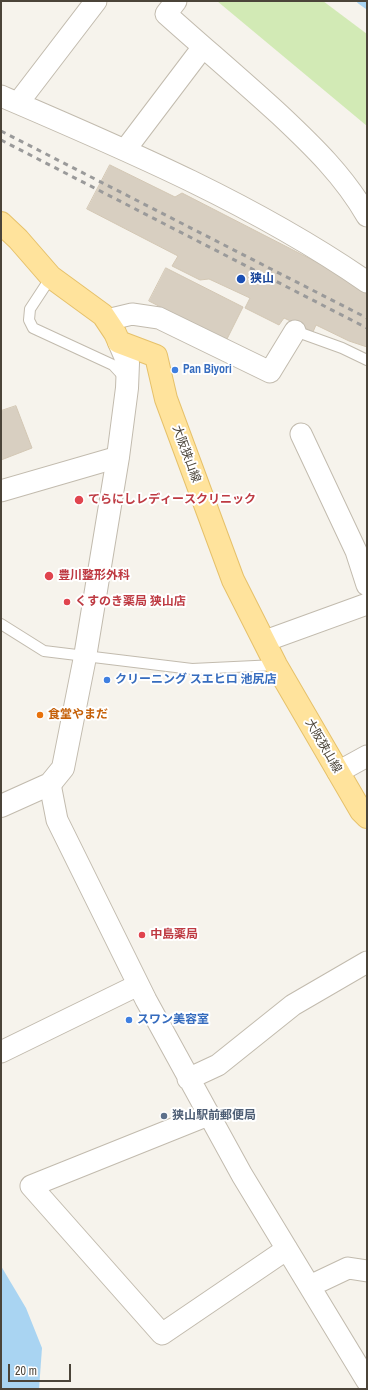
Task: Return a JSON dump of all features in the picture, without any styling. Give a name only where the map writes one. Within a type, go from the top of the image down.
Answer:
[{"type":"main road","points":[[1,223],[18,239],[51,277],[102,314],[115,333],[119,342]]},
{"type":"main road","name":"大阪狭山線","points":[[119,342],[156,356],[166,399],[233,580],[276,665],[361,811],[367,817]]},
{"type":"street","points":[[96,1],[9,99],[125,150],[208,190],[284,230],[366,280]]},
{"type":"street","points":[[176,1],[166,14],[251,88],[317,150],[345,181],[367,216]]},
{"type":"street","points":[[125,150],[203,47]]},
{"type":"street","points":[[107,320],[132,314],[159,318],[270,372],[295,331]]},
{"type":"street","points":[[1,806],[50,784],[63,768],[85,657],[118,457],[128,363],[119,342]]},
{"type":"street","points":[[301,434],[362,549],[367,586]]},
{"type":"street","points":[[1,491],[118,457]]},
{"type":"street","points":[[265,642],[367,604]]},
{"type":"street","points":[[338,772],[367,756]]},
{"type":"street","points":[[50,784],[57,820],[138,985],[208,1115],[367,1381]]},
{"type":"street","points":[[188,1079],[218,1065],[293,1005],[367,962]]},
{"type":"street","points":[[1,1052],[138,985]]},
{"type":"street","points":[[208,1115],[31,1186],[162,1334],[287,1249]]},
{"type":"street","points":[[310,1286],[348,1268],[367,1271]]},
{"type":"lane","points":[[51,277],[30,310],[29,320],[33,328],[113,365],[127,380]]},
{"type":"lane","points":[[295,331],[342,348],[367,360]]},
{"type":"lane","points":[[1,624],[44,651],[192,669],[276,665]]},
{"type":"green space","points":[[217,1],[323,1],[367,34],[367,126]]},
{"type":"water","points":[[1,1266],[26,1308],[42,1348],[39,1389],[1,1389]]},
{"type":"building","points":[[110,165],[175,197],[182,193],[330,269],[367,294],[367,347],[349,341],[316,325],[313,332],[284,318],[279,325],[245,308],[250,298],[209,279],[200,280],[172,266],[178,256],[87,209]]},
{"type":"building","points":[[166,268],[243,307],[226,341],[149,301]]},
{"type":"building","points":[[16,406],[32,448],[1,460],[1,411]]},
{"type":"waterway","points":[[360,1],[367,6]]},
{"type":"railway","points":[[1,131],[367,318]]},
{"type":"railway","points":[[1,140],[367,328]]},
{"type":"place","name":"狭山","points":[[241,279]]},
{"type":"place","name":"Pan Biyori","points":[[175,370]]},
{"type":"place","name":"てらにしレディースクリニック","points":[[79,500]]},
{"type":"place","name":"豊川整形外科","points":[[49,576]]},
{"type":"place","name":"くすのき薬局 狭山店","points":[[67,602]]},
{"type":"place","name":"クリーニング スエヒロ 池尻店","points":[[107,680]]},
{"type":"place","name":"食堂やまだ","points":[[40,715]]},
{"type":"place","name":"中島薬局","points":[[142,935]]},
{"type":"place","name":"スワン美容室","points":[[129,1020]]},
{"type":"place","name":"狭山駅前郵便局","points":[[164,1116]]}]
